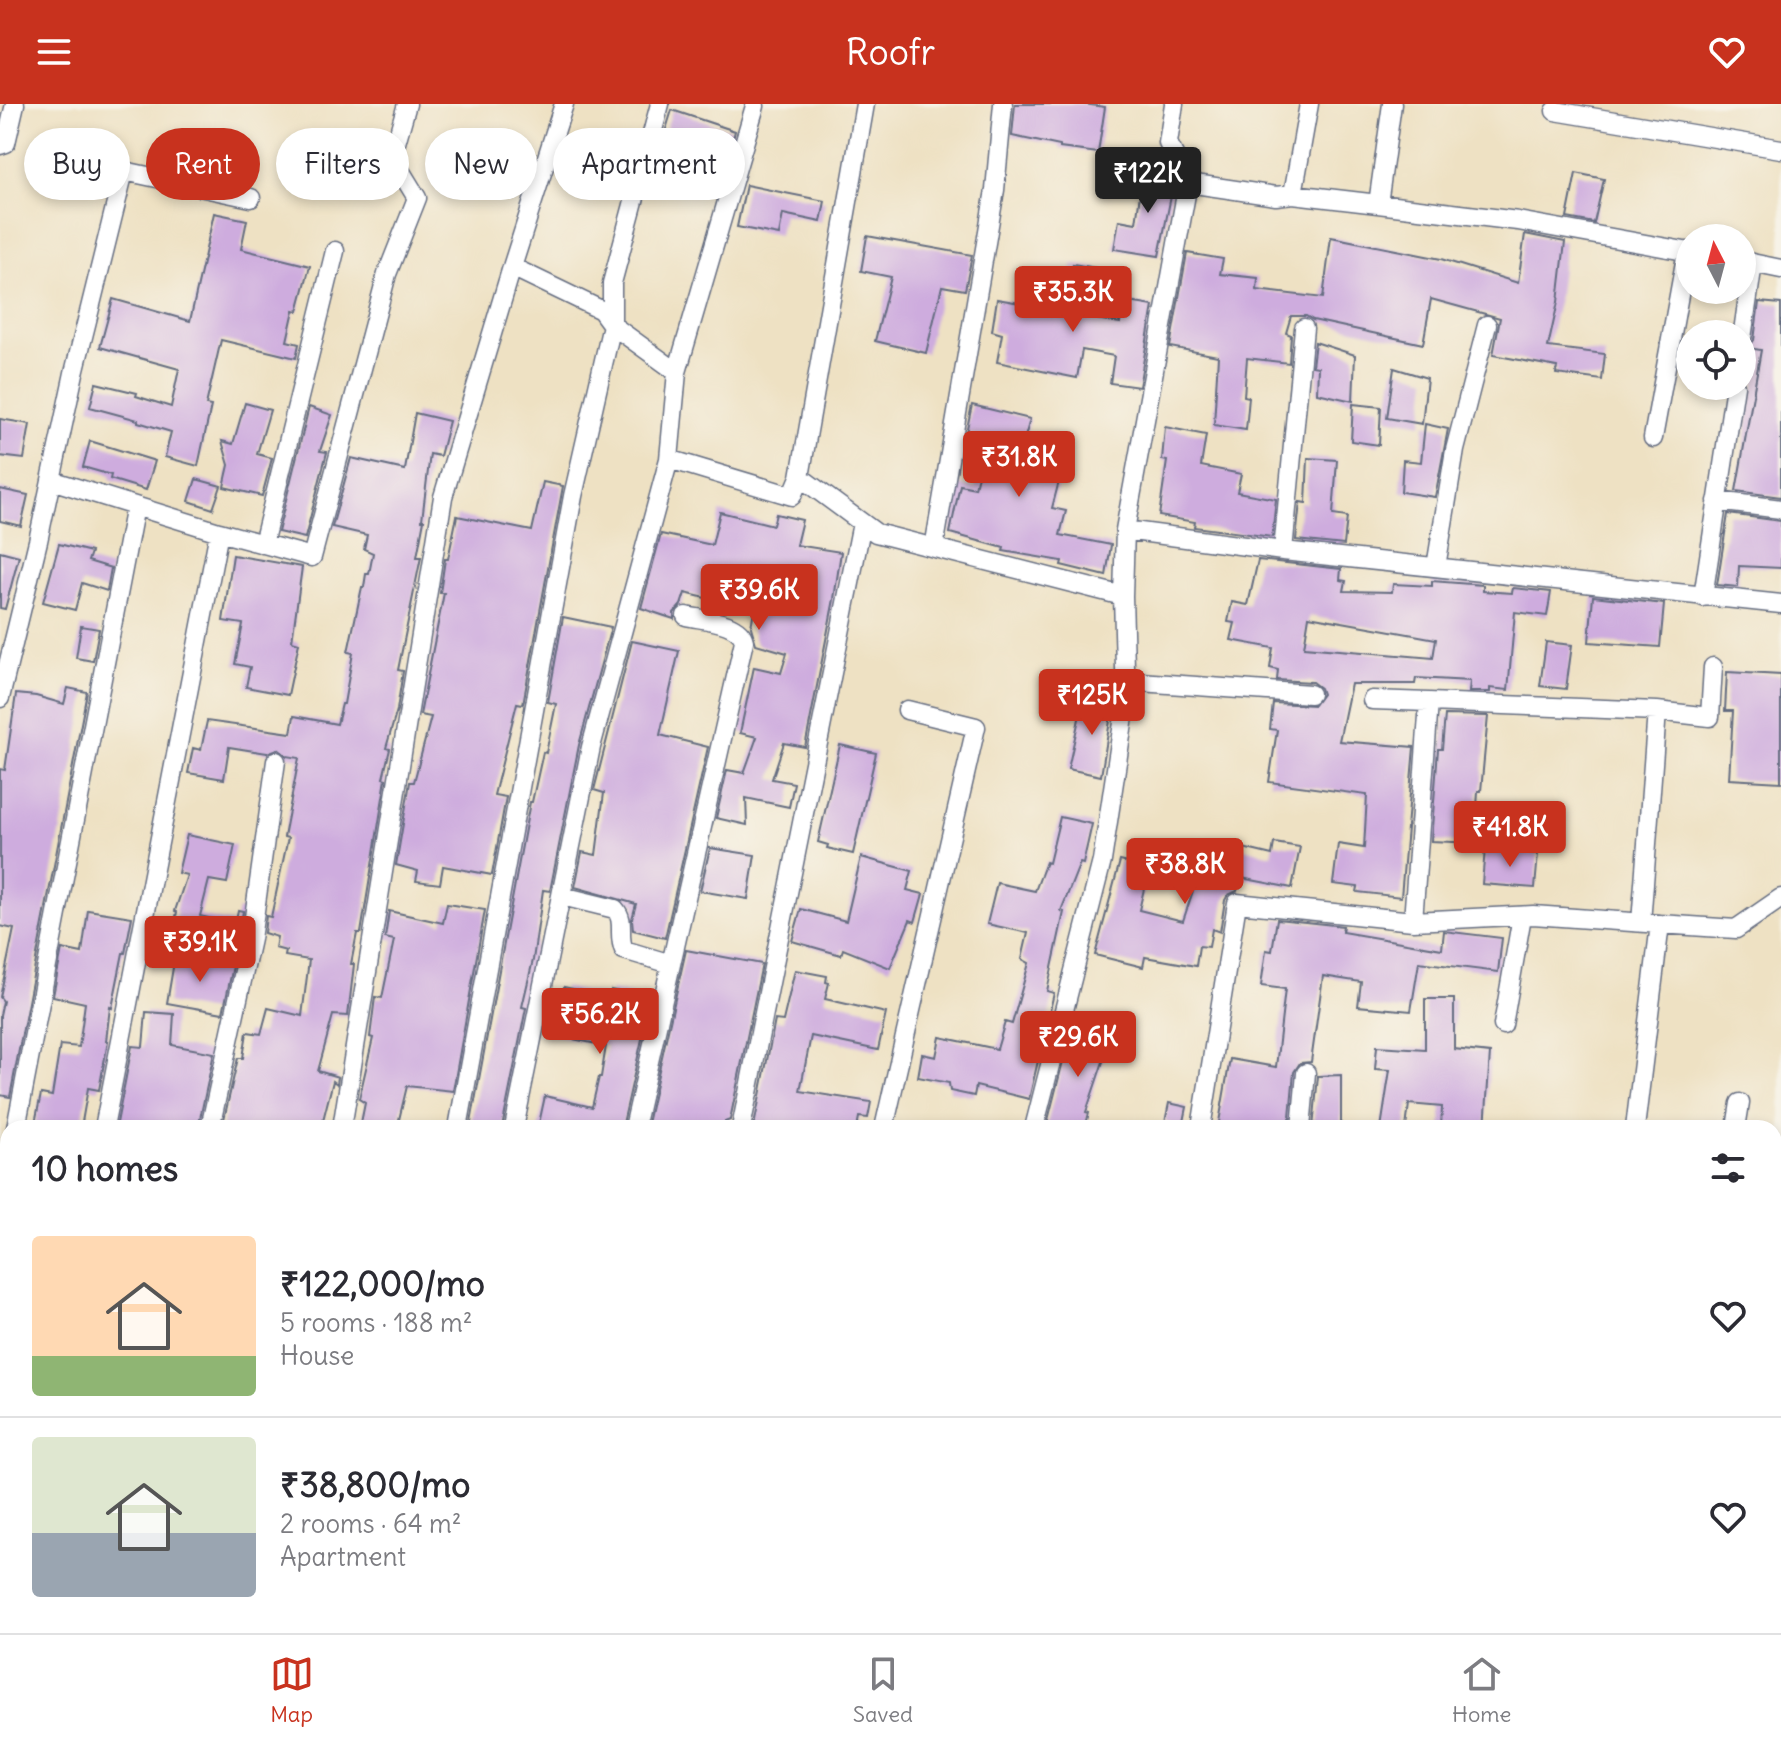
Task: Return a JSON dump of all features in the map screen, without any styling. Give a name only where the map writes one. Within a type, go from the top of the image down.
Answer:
[{"type":"street","points":[[0,145],[6,143],[15,104]]},
{"type":"street","points":[[51,480],[312,557],[387,274],[417,198],[392,157],[407,104]]},
{"type":"street","points":[[343,1120],[443,497],[564,104]]},
{"type":"street","points":[[459,1120],[571,510],[612,325],[612,283],[660,104]]},
{"type":"street","points":[[669,459],[792,496],[800,477],[865,104]]},
{"type":"street","points":[[934,548],[995,190],[1003,104]]},
{"type":"street","points":[[1036,1120],[1102,861],[1126,703],[1125,530],[1188,183],[1168,143],[1174,104]]},
{"type":"street","points":[[1293,194],[1309,104]]},
{"type":"street","points":[[1378,204],[1392,104]]},
{"type":"street","points":[[516,1120],[605,687],[669,459],[677,372],[755,106]]},
{"type":"street","points":[[1555,111],[1781,149]]},
{"type":"street","points":[[0,698],[74,373],[124,171],[146,176]]},
{"type":"street","points":[[1188,183],[1276,196],[1293,194],[1518,221],[1676,250]]},
{"type":"street","points":[[263,544],[335,251]]},
{"type":"street","points":[[1756,264],[1781,269]]},
{"type":"street","points":[[512,267],[601,310],[612,325],[677,372]]},
{"type":"street","points":[[1653,438],[1678,304]]},
{"type":"street","points":[[1436,567],[1455,450],[1487,325]]},
{"type":"street","points":[[1283,551],[1304,328]]},
{"type":"street","points":[[1703,597],[1733,400]]},
{"type":"street","points":[[800,477],[876,533],[1123,596]]},
{"type":"street","points":[[1717,501],[1781,509]]},
{"type":"street","points":[[18,1120],[135,506]]},
{"type":"street","points":[[743,1120],[862,523]]},
{"type":"street","points":[[1125,530],[1283,551],[1781,604]]},
{"type":"street","points":[[106,1120],[219,532]]},
{"type":"street","points":[[636,1120],[744,641],[742,633],[736,628],[686,616]]},
{"type":"street","points":[[1372,700],[1657,711],[1710,717],[1713,667]]},
{"type":"street","points":[[1126,681],[1310,694]]},
{"type":"street","points":[[1413,921],[1429,702]]},
{"type":"street","points":[[886,1120],[976,727],[907,710]]},
{"type":"street","points":[[1636,1120],[1650,924],[1657,711]]},
{"type":"street","points":[[212,1120],[251,939],[276,761]]},
{"type":"street","points":[[562,896],[615,909],[622,919],[624,950],[671,964]]},
{"type":"street","points":[[1202,1120],[1237,903],[1413,921],[1522,916],[1736,929],[1781,898]]},
{"type":"street","points":[[1503,1025],[1522,916]]},
{"type":"street","points":[[1302,1120],[1306,1073]]},
{"type":"street","points":[[1737,1120],[1740,1103]]},
{"type":"building","points":[[1015,104],[1105,107],[1098,153],[1060,148],[1012,136]]},
{"type":"building","points":[[672,110],[726,128],[666,128]]},
{"type":"building","points":[[1144,165],[1167,169],[1174,181],[1159,256],[1114,249],[1119,220],[1136,223]]},
{"type":"building","points":[[1576,173],[1604,179],[1594,223],[1567,218]]},
{"type":"building","points":[[746,185],[825,201],[821,222],[783,214],[779,235],[737,227]]},
{"type":"building","points":[[214,213],[247,220],[241,249],[310,266],[287,341],[299,344],[296,358],[221,340],[206,405],[211,406],[198,466],[165,457],[171,432],[90,407],[96,383],[137,393],[136,396],[171,407],[179,369],[100,347],[113,299],[190,321]]},
{"type":"building","points":[[1525,234],[1565,242],[1558,302],[1548,347],[1605,354],[1602,380],[1556,374],[1557,367],[1493,355],[1500,318],[1431,299],[1423,344],[1306,316],[1291,316],[1286,333],[1291,335],[1289,363],[1247,358],[1244,396],[1249,397],[1246,430],[1214,425],[1218,356],[1170,347],[1187,253],[1223,259],[1220,274],[1258,278],[1257,290],[1323,298],[1331,237],[1441,259],[1518,283]]},
{"type":"building","points":[[867,236],[972,255],[965,290],[942,286],[926,353],[875,341],[891,277],[861,271]]},
{"type":"building","points":[[1073,264],[1097,268],[1090,318],[1120,323],[1123,301],[1153,306],[1139,387],[1110,383],[1114,356],[1082,350],[1077,378],[997,362],[1002,334],[992,331],[997,299],[1066,311]]},
{"type":"building","points":[[1759,302],[1781,304],[1781,497],[1736,491],[1752,400],[1756,400],[1761,350],[1756,349]]},
{"type":"building","points":[[1315,342],[1355,355],[1353,401],[1317,393],[1318,367],[1312,366]]},
{"type":"building","points":[[1394,368],[1427,378],[1422,424],[1387,418]]},
{"type":"building","points":[[245,403],[270,410],[257,454],[272,458],[262,496],[224,487],[229,465],[222,441],[233,444]]},
{"type":"building","points":[[1353,404],[1381,407],[1379,445],[1351,441]]},
{"type":"building","points":[[972,405],[1030,419],[1021,452],[1064,462],[1052,508],[1066,511],[1060,535],[1111,545],[1106,576],[1061,565],[1062,561],[1003,551],[1004,548],[950,533],[960,485],[975,488],[987,437],[966,433]]},
{"type":"building","points":[[309,407],[332,415],[320,451],[327,452],[305,538],[278,532]]},
{"type":"building","points":[[415,413],[449,421],[440,456],[430,454],[417,557],[421,557],[398,670],[403,671],[397,710],[386,748],[390,749],[383,778],[386,779],[361,933],[357,933],[351,964],[354,964],[348,1016],[333,1015],[318,1071],[338,1077],[337,1084],[333,1081],[323,1120],[224,1120],[238,1058],[243,1058],[247,1032],[261,1034],[268,1008],[302,1016],[309,960],[285,956],[286,951],[275,948],[277,937],[264,933],[266,916],[271,917],[288,838],[284,837],[299,758],[287,756],[278,749],[267,753],[229,747],[224,779],[188,773],[193,748],[201,750],[207,721],[291,733],[294,716],[337,724],[344,704],[353,653],[348,652],[373,553],[364,549],[367,535],[332,527],[351,458],[405,470]]},
{"type":"building","points":[[0,419],[30,424],[24,459],[0,456]]},
{"type":"building","points":[[1425,424],[1448,429],[1435,497],[1401,492],[1403,460],[1421,462]]},
{"type":"building","points":[[1165,427],[1206,435],[1201,466],[1241,474],[1237,492],[1276,499],[1272,537],[1194,527],[1195,522],[1159,516],[1167,461],[1162,460]]},
{"type":"building","points":[[90,441],[155,461],[146,490],[83,467]]},
{"type":"building","points":[[1308,458],[1337,460],[1333,515],[1347,517],[1344,545],[1296,540],[1300,502],[1306,503]]},
{"type":"building","points":[[196,479],[221,486],[213,509],[189,501]]},
{"type":"building","points":[[543,482],[563,486],[523,704],[517,703],[494,795],[506,797],[492,875],[443,866],[440,884],[416,881],[418,871],[396,865],[410,782],[414,782],[431,717],[420,715],[444,593],[440,593],[445,559],[448,559],[457,516],[532,531]]},
{"type":"building","points":[[0,489],[28,495],[21,526],[0,521]]},
{"type":"building","points":[[720,512],[773,525],[776,514],[802,520],[796,545],[841,552],[805,747],[784,743],[772,779],[794,783],[789,807],[746,798],[747,825],[716,818],[727,770],[744,773],[757,737],[740,733],[754,667],[781,673],[787,653],[756,644],[751,627],[754,610],[685,593],[674,619],[641,608],[661,534],[712,545]]},
{"type":"building","points":[[1728,514],[1781,521],[1781,568],[1739,566],[1738,587],[1717,585]]},
{"type":"building","points":[[59,544],[91,552],[88,561],[111,568],[107,591],[82,583],[75,610],[43,602]]},
{"type":"building","points":[[0,551],[19,556],[5,609],[0,608]]},
{"type":"building","points":[[233,555],[302,567],[292,641],[299,643],[288,695],[246,687],[250,667],[235,664],[243,624],[223,621]]},
{"type":"building","points":[[1258,560],[1341,569],[1340,580],[1346,581],[1344,591],[1392,592],[1393,584],[1432,586],[1432,581],[1483,585],[1483,591],[1512,593],[1513,588],[1551,592],[1547,616],[1515,612],[1508,690],[1490,688],[1490,692],[1469,692],[1470,681],[1416,678],[1415,684],[1351,684],[1339,741],[1414,747],[1401,897],[1357,892],[1358,887],[1333,884],[1338,844],[1364,848],[1367,795],[1269,782],[1277,730],[1270,729],[1273,703],[1314,705],[1322,694],[1312,682],[1277,680],[1278,670],[1270,668],[1273,648],[1231,640],[1235,623],[1228,622],[1232,602],[1248,605]],"holes":[[[1309,616],[1436,639],[1433,658],[1304,647]]]},
{"type":"building","points":[[1593,596],[1664,604],[1660,647],[1589,642]]},
{"type":"building","points":[[563,617],[611,627],[579,745],[550,891],[543,890],[533,960],[522,1007],[526,1008],[504,1120],[471,1120],[530,802],[543,752],[546,753],[556,704],[548,702]]},
{"type":"building","points":[[81,626],[99,629],[93,661],[76,658]]},
{"type":"building","points":[[632,641],[679,651],[660,735],[708,747],[665,938],[633,930],[636,904],[575,887],[582,852],[596,855],[604,793],[594,790]]},
{"type":"building","points":[[1546,642],[1572,645],[1566,689],[1540,686]]},
{"type":"building","points":[[1727,672],[1781,675],[1781,782],[1729,779],[1733,711],[1725,711]]},
{"type":"building","points":[[68,688],[87,692],[10,1097],[0,1095],[0,1015],[3,1001],[0,997],[14,929],[0,926],[0,769],[5,770],[16,694],[64,704]]},
{"type":"building","points":[[1114,696],[1101,776],[1068,769],[1082,705]]},
{"type":"building","points":[[1445,715],[1488,716],[1475,843],[1431,841],[1438,749],[1442,749]]},
{"type":"building","points":[[840,745],[876,753],[853,854],[827,848],[828,845],[818,842]]},
{"type":"building","points":[[1060,817],[1092,824],[1083,864],[1080,863],[1061,911],[1064,912],[1047,991],[1054,993],[1029,1099],[976,1086],[974,1096],[950,1091],[949,1083],[918,1077],[922,1054],[936,1057],[940,1037],[997,1049],[1005,1022],[1012,1024],[1029,963],[1022,959],[1028,933],[987,924],[997,883],[1035,891],[1046,862],[1049,863]]},
{"type":"building","points":[[187,835],[235,845],[227,883],[209,880],[200,916],[235,924],[238,910],[243,911],[239,940],[174,926],[175,911],[187,875],[178,873]]},
{"type":"building","points":[[1222,843],[1272,855],[1274,843],[1300,847],[1292,888],[1241,878],[1237,891],[1225,900],[1220,932],[1212,929],[1209,947],[1199,946],[1196,966],[1145,957],[1143,967],[1095,955],[1120,861],[1149,868],[1139,910],[1183,921],[1197,879],[1205,882],[1211,858],[1218,859]]},
{"type":"building","points":[[710,848],[755,855],[748,899],[700,891]]},
{"type":"building","points":[[1485,849],[1538,854],[1535,888],[1482,884]]},
{"type":"building","points":[[861,857],[912,871],[907,890],[923,894],[915,922],[910,920],[890,968],[843,949],[841,955],[792,941],[801,909],[846,921]]},
{"type":"building","points":[[447,904],[485,910],[453,1091],[407,1086],[399,1120],[362,1120],[365,1103],[359,1099],[373,1038],[370,1037],[375,997],[382,998],[394,940],[385,938],[389,911],[443,923]]},
{"type":"building","points":[[88,910],[132,917],[110,1007],[108,1041],[99,1090],[88,1088],[82,1120],[36,1120],[41,1094],[52,1096],[60,1045],[79,1047],[85,1003],[53,996],[62,949],[82,953]]},
{"type":"building","points":[[1277,919],[1343,926],[1342,932],[1442,949],[1444,931],[1502,938],[1498,972],[1419,962],[1411,1011],[1358,1006],[1361,982],[1323,976],[1311,1062],[1300,1063],[1294,1072],[1290,1120],[1219,1120],[1230,1059],[1276,1067],[1285,989],[1261,986],[1266,950],[1272,951]]},
{"type":"building","points":[[686,950],[762,964],[730,1120],[648,1120]]},
{"type":"building","points":[[175,956],[233,966],[223,1013],[167,1003]]},
{"type":"building","points":[[795,970],[827,976],[826,982],[829,983],[825,999],[886,1013],[878,1050],[811,1036],[800,1091],[871,1102],[868,1118],[755,1120],[775,1020],[783,1021]]},
{"type":"building","points":[[564,987],[610,997],[611,990],[651,999],[624,1120],[540,1120],[545,1096],[592,1107],[601,1077],[606,1046],[554,1035]]},
{"type":"building","points":[[1425,999],[1454,999],[1454,1049],[1490,1053],[1486,1120],[1441,1120],[1442,1107],[1409,1104],[1407,1120],[1382,1120],[1390,1070],[1375,1069],[1377,1046],[1425,1049]]},
{"type":"building","points":[[146,1012],[174,1014],[172,1045],[214,1053],[200,1120],[118,1120],[132,1046],[143,1047]]},
{"type":"building","points":[[1072,1026],[1111,1038],[1086,1112],[1089,1113],[1087,1120],[1048,1120]]},
{"type":"building","points":[[1341,1075],[1341,1120],[1314,1120],[1318,1076]]},
{"type":"building","points":[[1169,1103],[1187,1107],[1184,1120],[1165,1120]]}]
